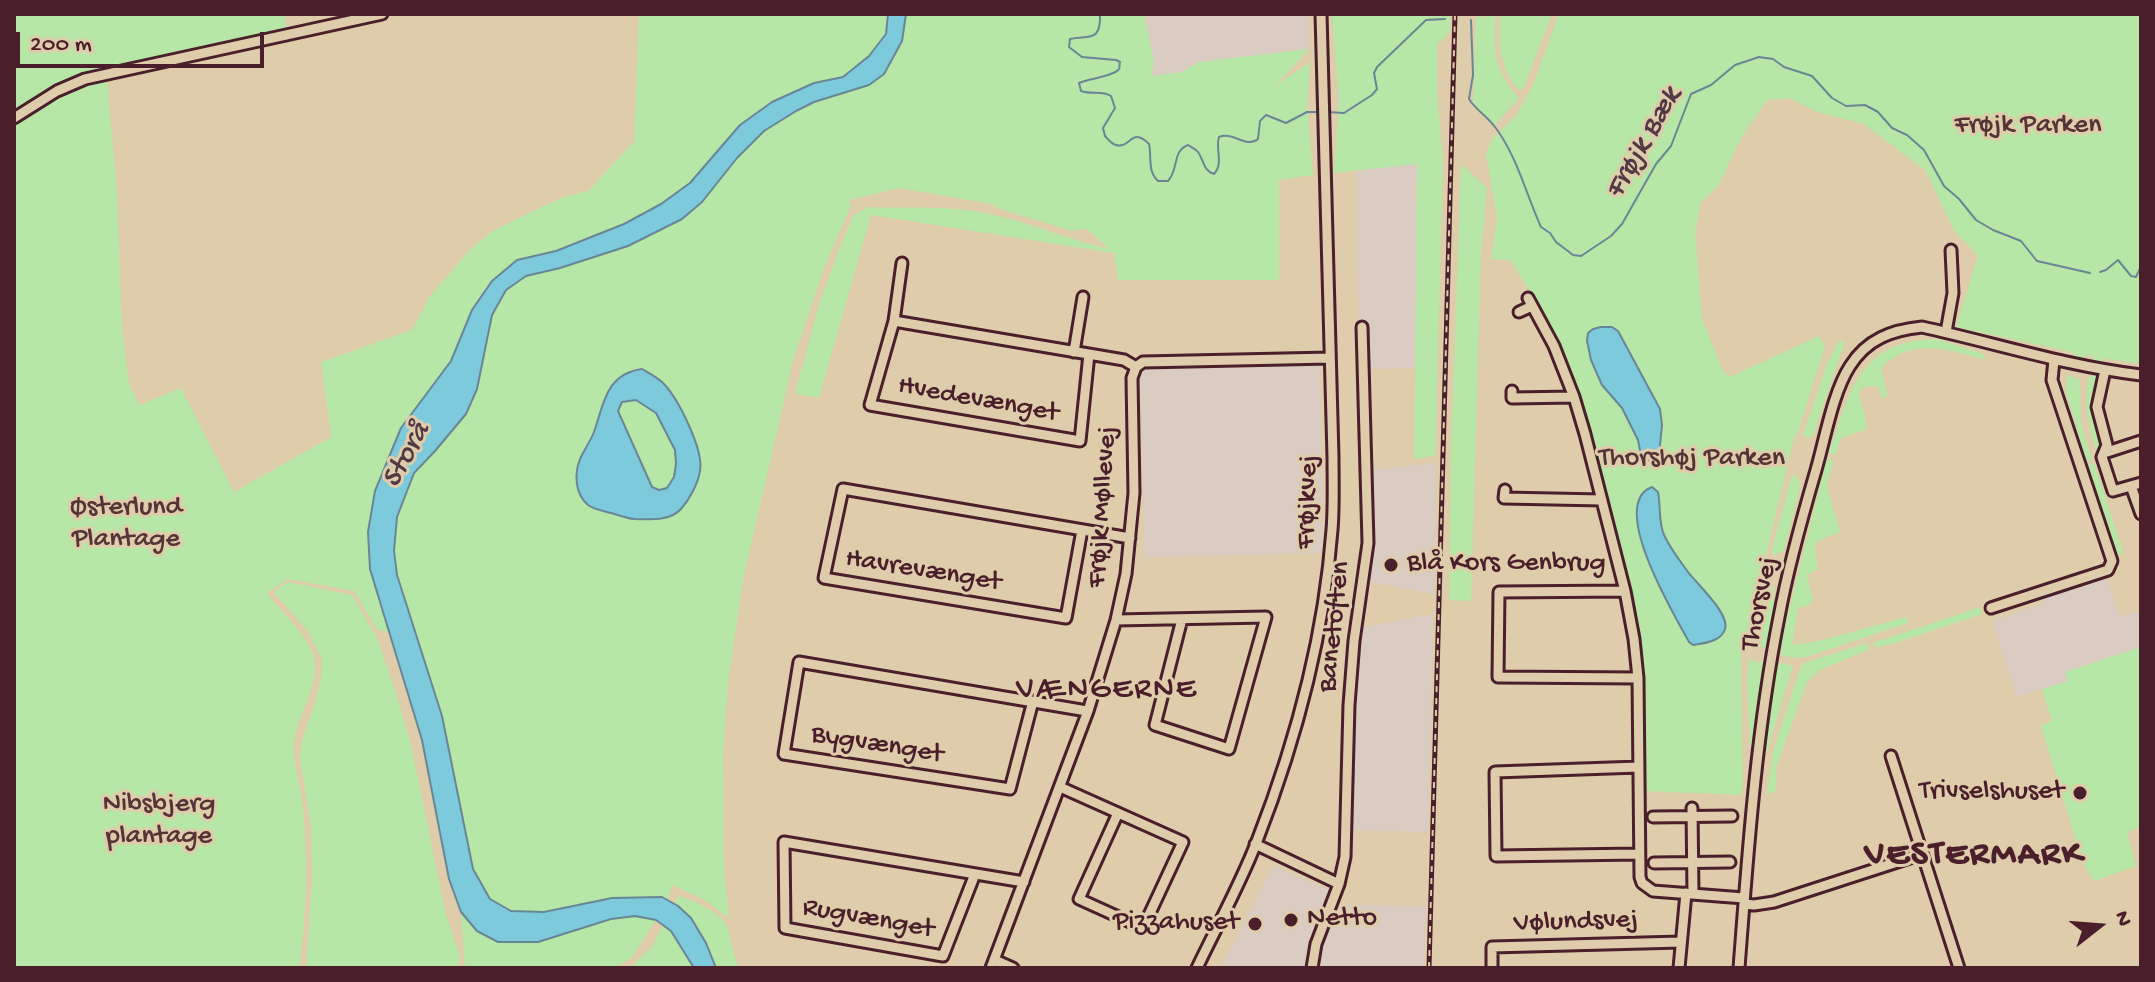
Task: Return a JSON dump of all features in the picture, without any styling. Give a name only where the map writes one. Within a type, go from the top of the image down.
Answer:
[{"type":"street","points":[[14,118],[57,91],[85,79],[382,14]]},
{"type":"street","name":"Frøjkvej","points":[[1197,968],[1255,844],[1288,757],[1310,677],[1324,605],[1332,528],[1333,457],[1321,14]]},
{"type":"street","points":[[1946,332],[1953,293],[1951,250]]},
{"type":"street","name":"Hvedevænget","points":[[902,263],[894,321],[870,405],[1080,441],[1089,354]]},
{"type":"street","points":[[1074,352],[1083,297]]},
{"type":"street","name":"Vølundsvej","points":[[1519,312],[1530,302],[1554,346],[1574,397],[1625,591],[1638,678],[1639,854],[1640,877],[1647,888],[1754,905],[1774,902],[1922,854]]},
{"type":"street","points":[[894,321],[1124,360],[1136,367],[1143,362],[1330,358]]},
{"type":"street","name":"Banetoften","points":[[1312,968],[1316,944],[1339,884],[1345,857],[1349,705],[1354,641],[1368,543],[1362,327]]},
{"type":"street","name":"Thorsvej","points":[[1739,968],[1767,684],[1779,615],[1804,511],[1840,387],[1850,365],[1867,345],[1887,333],[1922,327],[2054,360],[2141,375]]},
{"type":"street","points":[[1991,608],[2108,570],[2112,561],[2052,380],[2054,360]]},
{"type":"street","name":"Frøjk Møllevej","points":[[993,964],[1088,711],[1116,620],[1126,574],[1134,493],[1132,378],[1136,367]]},
{"type":"street","points":[[2105,370],[2097,407],[2107,445],[2102,457],[2113,491],[2136,484],[2141,514]]},
{"type":"street","points":[[1512,391],[1512,398],[1574,397]]},
{"type":"street","points":[[2104,453],[2141,441]]},
{"type":"street","name":"Havrevænget","points":[[1082,530],[1066,618],[824,578],[843,489],[1130,538]]},
{"type":"street","points":[[1505,490],[1504,498],[1602,500]]},
{"type":"street","points":[[1625,591],[1499,592],[1498,677],[1638,678]]},
{"type":"street","points":[[1116,620],[1266,617],[1229,749],[1155,725],[1182,619]]},
{"type":"street","name":"Bygvænget","points":[[1033,701],[1010,789],[784,754],[799,662],[1033,701],[1088,711]]},
{"type":"street","points":[[1891,756],[1959,968]]},
{"type":"street","points":[[1639,767],[1495,772],[1496,856],[1639,854]]},
{"type":"street","points":[[1060,787],[1183,842],[1143,928],[1079,899],[1118,813]]},
{"type":"street","points":[[1653,817],[1692,812],[1732,816]]},
{"type":"street","points":[[1679,968],[1692,862],[1692,812]]},
{"type":"street","name":"Rugvænget","points":[[975,874],[943,956],[785,928],[784,842],[1024,882]]},
{"type":"street","points":[[1255,844],[1339,884]]},
{"type":"street","points":[[1654,863],[1730,862]]},
{"type":"street","name":"Vølundsvej","points":[[1492,968],[1492,947],[1681,942]]},
{"type":"street","points":[[993,964],[1013,968]]},
{"type":"shaded area","points":[[1144,14],[1309,14],[1309,49],[1199,62],[1182,72],[1151,76],[1154,62]]},
{"type":"shaded area","points":[[1417,163],[1415,368],[1359,369],[1356,171]]},
{"type":"shaded area","points":[[1316,363],[1320,367],[1322,553],[1145,557],[1141,372],[1145,367]]},
{"type":"shaded area","points":[[1436,463],[1434,594],[1368,581],[1373,517],[1372,470]]},
{"type":"shaded area","points":[[2107,577],[2120,617],[2138,612],[2141,647],[2066,672],[2068,681],[2016,697],[1993,621],[2044,604],[2042,597]]},
{"type":"shaded area","points":[[1433,614],[1428,832],[1351,830],[1360,628]]},
{"type":"shaded area","points":[[1273,866],[1329,890],[1308,941],[1303,968],[1221,968]]},
{"type":"shaded area","points":[[1340,904],[1426,907],[1424,968],[1319,968],[1324,939]]},
{"type":"green space","points":[[14,14],[284,14],[287,29],[117,66],[107,79],[117,192],[122,327],[129,384],[139,405],[181,388],[234,492],[331,437],[321,362],[412,330],[430,296],[470,250],[491,232],[561,198],[588,191],[634,142],[639,14],[888,14],[886,34],[869,56],[843,77],[814,83],[772,102],[740,125],[688,185],[661,204],[625,224],[556,251],[517,260],[472,310],[451,361],[401,428],[370,569],[390,633],[377,629],[354,591],[288,579],[267,593],[307,641],[315,669],[294,741],[306,848],[305,908],[299,968],[14,968]]},
{"type":"green space","points":[[906,14],[1144,14],[1154,62],[1151,76],[1182,72],[1199,62],[1309,49],[1276,85],[1310,62],[1307,104],[1313,175],[1279,180],[1279,280],[1118,280],[1114,253],[871,215],[819,398],[795,394],[819,305],[841,244],[854,215],[868,207],[942,208],[985,213],[1109,249],[1087,229],[1072,231],[997,208],[993,204],[899,188],[849,200],[851,206],[825,265],[794,357],[743,580],[728,682],[723,755],[724,868],[729,918],[703,899],[672,885],[668,900],[662,897],[612,898],[544,912],[511,911],[490,899],[473,869],[442,716],[397,575],[394,551],[397,517],[414,473],[466,414],[477,389],[492,314],[506,290],[526,276],[628,246],[737,158],[764,131],[814,102],[869,85],[902,41]],"holes":[[[642,370],[701,471],[680,511],[589,506],[581,495],[576,478],[608,392],[620,377]]]},
{"type":"green space","points":[[1332,14],[1450,14],[1450,31],[1437,45],[1443,163],[1435,456],[1414,459],[1417,164],[1334,173],[1339,102]]},
{"type":"green space","points":[[1501,14],[1552,14],[1520,90],[1504,65],[1499,34]]},
{"type":"green space","name":"Frøjk Parken","points":[[1559,14],[2141,14],[2141,364],[2104,358],[2101,363],[2095,362],[2093,356],[2087,355],[2075,359],[2073,352],[1956,327],[1978,256],[1955,232],[1925,170],[1864,124],[1817,112],[1790,98],[1767,100],[1741,138],[1719,185],[1701,202],[1695,231],[1702,319],[1723,371],[1730,377],[1819,336],[1825,346],[1794,438],[1741,653],[1741,795],[1644,791],[1645,707],[1640,638],[1630,584],[1590,428],[1567,362],[1537,303],[1510,260],[1491,259],[1497,218],[1486,154],[1492,139],[1517,115],[1534,83]]},
{"type":"green space","points":[[1495,16],[1497,60],[1504,78],[1519,98],[1495,125],[1473,104],[1476,17]]},
{"type":"green space","points":[[1461,164],[1487,188],[1481,255],[1471,601],[1449,600]]},
{"type":"green space","points":[[1937,339],[1983,354],[1986,360],[1931,348],[1905,352],[1893,358],[1881,368],[1888,397],[1882,397],[1878,386],[1863,387],[1859,393],[1867,426],[1865,430],[1841,438],[1836,454],[1829,454],[1852,391],[1874,359],[1890,349],[1911,342]]},
{"type":"green space","points":[[1840,340],[1844,344],[1813,436],[1809,438],[1803,435],[1828,361]]},
{"type":"green space","points":[[2098,374],[2094,413],[2103,451],[2097,453],[2086,399],[2088,378]]},
{"type":"green space","points":[[2067,375],[2080,380],[2081,423],[2092,460],[2087,462],[2066,392]]},
{"type":"green space","points":[[636,400],[656,413],[675,450],[674,478],[667,488],[659,490],[652,487],[618,411],[622,402]]},
{"type":"green space","points":[[1827,457],[1833,461],[1827,486],[1840,532],[1818,541],[1815,547],[1818,569],[1807,575],[1813,600],[1808,606],[1798,608],[1792,645],[1823,640],[1906,617],[1908,623],[1806,657],[1782,656],[1780,647]]},
{"type":"green space","points":[[2094,463],[2123,552],[2117,556],[2088,465]]},
{"type":"green space","points":[[1792,475],[1800,484],[1799,491],[1785,548],[1774,555],[1771,553]]},
{"type":"green space","points":[[1767,575],[1770,575],[1773,584],[1774,604],[1768,652],[1762,647],[1754,650],[1751,646]]},
{"type":"green space","points":[[288,582],[352,595],[377,638],[411,745],[446,915],[460,956],[459,968],[306,968],[312,883],[311,827],[300,758],[302,741],[321,679],[322,659],[307,630],[274,592]]},
{"type":"green space","points":[[1980,607],[1982,614],[1889,645],[1875,647],[1873,643]]},
{"type":"green space","points":[[1867,643],[1868,650],[1820,670],[1807,682],[1776,768],[1776,791],[1767,794],[1773,752],[1800,669],[1804,663]]},
{"type":"green space","points":[[2141,647],[2141,827],[2127,832],[2136,866],[2094,881],[2083,863],[2041,726],[2052,721],[2042,689],[2068,681],[2065,672]]},
{"type":"green space","points":[[1749,658],[1757,663],[1765,660],[1753,746],[1750,746]]},
{"type":"green space","points":[[1776,662],[1793,666],[1765,757],[1763,756]]},
{"type":"green space","points":[[679,896],[707,908],[725,923],[739,968],[716,968],[694,925],[674,904]]},
{"type":"green space","points":[[461,912],[477,931],[494,940],[512,943],[532,942],[632,916],[656,920],[632,957],[616,968],[465,968]]},
{"type":"green space","points":[[663,925],[671,931],[694,968],[629,968],[652,947]]},
{"type":"water","name":"Storå","points":[[888,14],[906,14],[902,41],[884,74],[869,85],[814,102],[764,131],[737,158],[702,202],[682,219],[628,246],[526,276],[506,290],[492,315],[477,389],[466,414],[414,473],[397,517],[394,551],[397,575],[442,716],[473,869],[490,899],[511,911],[544,912],[612,898],[662,897],[691,918],[716,968],[694,968],[671,931],[656,920],[635,916],[611,919],[538,942],[498,942],[477,931],[461,912],[449,879],[422,740],[370,569],[368,532],[375,491],[401,428],[451,361],[472,310],[492,281],[517,260],[556,251],[624,224],[661,204],[690,183],[740,125],[772,102],[814,83],[843,77],[869,56],[886,34]]},
{"type":"water","points":[[1601,327],[1612,327],[1618,331],[1660,409],[1659,455],[1652,460],[1642,461],[1638,440],[1622,408],[1602,385],[1591,360],[1588,333]]},
{"type":"water","points":[[642,369],[663,383],[682,412],[698,450],[700,471],[693,492],[681,509],[665,518],[634,519],[598,510],[588,505],[578,490],[578,465],[594,432],[604,401],[614,383],[630,372]],"holes":[[[636,400],[656,413],[675,450],[676,464],[674,477],[667,488],[659,490],[652,487],[618,411],[622,402]]]},
{"type":"water","points":[[1652,487],[1658,492],[1666,540],[1723,616],[1725,629],[1720,637],[1712,641],[1693,645],[1689,642],[1648,561],[1637,515],[1640,497]]},
{"type":"waterway","name":"Frøjk Bæk","points":[[1100,14],[1096,34],[1070,39],[1069,47],[1082,57],[1116,60],[1120,62],[1119,68],[1112,74],[1079,83],[1081,91],[1111,96],[1115,108],[1103,128],[1105,136],[1116,145],[1125,144],[1135,137],[1149,144],[1151,168],[1158,181],[1168,181],[1180,151],[1188,145],[1197,151],[1206,168],[1214,174],[1219,161],[1219,137],[1229,136],[1253,142],[1258,139],[1260,121],[1266,115],[1286,123],[1307,112],[1318,112]]},
{"type":"waterway","name":"Frøjk Bæk","points":[[1328,112],[1344,113],[1372,95],[1377,89],[1374,73],[1377,67],[1426,20],[1445,19]]},
{"type":"waterway","name":"Frøjk Bæk","points":[[1471,20],[1473,75],[1469,99],[1503,138],[1541,227],[1573,255],[1581,256],[1611,236],[1622,224],[1656,164],[1671,146],[1691,94],[1711,85],[1735,65],[1759,57],[1773,59],[1784,67],[1812,76],[1832,98],[1846,106],[1865,105],[1878,112],[1892,128],[1907,135],[1924,150],[1944,186],[1976,220],[2021,241],[2037,261],[2090,273]]},
{"type":"waterway","name":"Frøjk Bæk","points":[[2100,272],[2118,260],[2131,276],[2136,277],[2141,266]]},
{"type":"railway","points":[[1429,968],[1455,14]]},
{"type":"place","name":"Blå Kors Genbrug","points":[[1391,565]]},
{"type":"place","name":"Trivselshuset","points":[[2080,793]]},
{"type":"place","name":"Netto","points":[[1291,920]]},
{"type":"place","name":"Pizzahuset","points":[[1255,924]]},
{"type":"district","name":"VÆNGERNE","points":[[1107,691]]},
{"type":"district","name":"VESTERMARK","points":[[1974,856]]},
{"type":"park label","name":"Thorshøj Parken","points":[[1692,460]]},
{"type":"park label","name":"Østerlund Plantage","points":[[126,525]]},
{"type":"park label","name":"Nibsbjerg plantage","points":[[159,822]]}]
